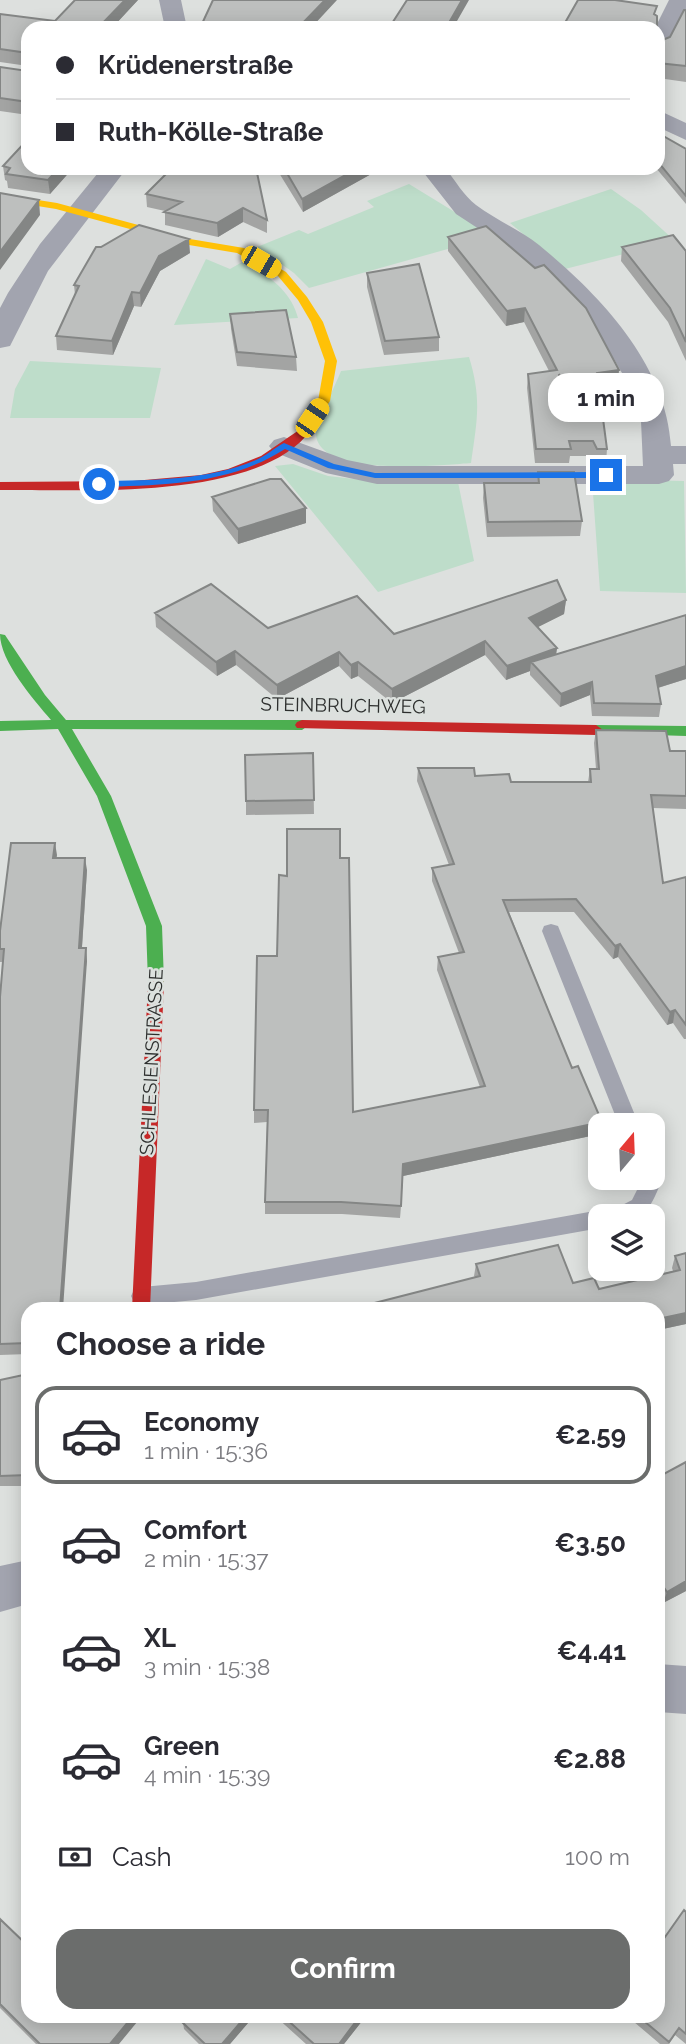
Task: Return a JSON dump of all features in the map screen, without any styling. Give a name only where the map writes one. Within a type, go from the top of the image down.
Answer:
[{"type":"street","points":[[170,0],[174,21]]},
{"type":"street","points":[[665,31],[680,0]]},
{"type":"street","points":[[665,121],[686,133]]},
{"type":"street","points":[[0,340],[16,303],[55,240],[109,175]]},
{"type":"street","points":[[284,446],[331,466],[383,476],[659,475],[672,455],[636,373],[616,339],[574,290],[528,250],[466,209],[438,175]]},
{"type":"street","points":[[0,197],[79,211],[188,242],[240,250],[282,274],[303,299],[317,322],[331,361],[324,401],[301,435],[261,461],[213,477],[148,483],[0,486]]},
{"type":"street","name":"SCHLESIENSTRASSE","points":[[0,638],[26,678],[62,724],[104,796],[154,926],[157,1007],[146,1168],[142,1302]]},
{"type":"street","name":"STEINBRUCHWEG","points":[[0,726],[62,724],[686,731]]},
{"type":"street","points":[[0,1589],[21,1584]]},
{"type":"street","points":[[665,1688],[686,1689]]},
{"type":"lane","points":[[551,931],[624,1113]]},
{"type":"lane","name":"SCHLESIENSTRASSE","points":[[142,1302],[588,1221]]},
{"type":"green space","points":[[409,184],[494,236],[309,288],[294,273],[257,247],[299,230],[308,234],[374,207],[367,201]]},
{"type":"green space","points":[[611,189],[641,210],[675,241],[565,269],[510,223]]},
{"type":"green space","points":[[206,259],[230,269],[244,261],[253,266],[284,291],[298,318],[174,325]]},
{"type":"green space","points":[[469,357],[477,398],[471,463],[382,466],[335,457],[321,447],[317,427],[341,371]]},
{"type":"green space","points":[[30,361],[161,368],[150,418],[10,418],[15,389]]},
{"type":"green space","points":[[293,464],[328,476],[363,480],[458,482],[474,561],[378,592],[275,466]]},
{"type":"green space","points":[[592,479],[684,481],[686,593],[600,591]]},
{"type":"building","points":[[75,0],[125,0],[105,21],[55,21]]},
{"type":"building","points":[[213,0],[325,0],[305,21],[203,21]]},
{"type":"building","points":[[407,0],[462,0],[450,21],[394,21]]},
{"type":"building","points":[[578,0],[615,0],[657,6],[654,14],[657,21],[566,21]]},
{"type":"building","points":[[686,10],[686,66],[665,64],[665,39],[670,37]]},
{"type":"building","points":[[0,14],[55,21],[21,21],[21,52],[0,49]]},
{"type":"building","points":[[0,67],[21,70],[21,101],[0,98]]},
{"type":"building","points":[[665,137],[686,149],[686,196],[665,170]]},
{"type":"building","points":[[21,147],[21,175],[53,175],[48,180],[6,174],[10,168],[3,166]]},
{"type":"building","points":[[165,175],[257,175],[267,220],[243,208],[217,223],[164,212],[182,202],[146,194]]},
{"type":"building","points":[[288,175],[345,175],[302,199]]},
{"type":"building","points":[[0,193],[39,200],[0,252]]},
{"type":"building","points":[[139,225],[189,239],[159,256],[140,293],[132,292],[112,341],[56,336],[79,286],[74,285],[96,247],[101,247]]},
{"type":"building","points":[[486,226],[535,268],[544,265],[586,308],[619,370],[597,373],[607,449],[597,449],[593,441],[569,441],[571,449],[536,449],[528,374],[557,370],[525,308],[507,311],[448,237]],"holes":[[[559,374],[574,403],[563,403]]]},
{"type":"building","points":[[673,235],[686,251],[686,342],[670,308],[622,247]]},
{"type":"building","points":[[419,264],[439,337],[385,341],[367,273]]},
{"type":"building","points":[[286,310],[296,357],[237,352],[230,314]]},
{"type":"building","points":[[538,472],[574,472],[582,521],[488,522],[484,483],[539,483]]},
{"type":"building","points":[[270,479],[281,479],[306,508],[238,529],[212,497]]},
{"type":"building","points":[[557,580],[566,600],[529,618],[557,648],[507,666],[485,641],[392,689],[358,662],[351,665],[339,652],[277,685],[235,651],[216,662],[155,613],[211,584],[268,628],[357,596],[394,634]]},
{"type":"building","points":[[686,615],[686,666],[656,676],[661,704],[594,703],[592,682],[561,694],[531,662]]},
{"type":"building","points":[[596,730],[666,731],[670,751],[686,751],[686,796],[651,795],[663,883],[686,877],[686,1025],[675,1010],[670,1012],[620,944],[615,946],[576,899],[503,900],[572,1068],[578,1066],[598,1113],[588,1113],[588,1125],[403,1164],[401,1206],[341,1202],[265,1202],[268,1110],[254,1110],[257,956],[277,956],[279,875],[287,876],[287,829],[340,829],[340,858],[349,858],[353,1112],[485,1086],[438,957],[464,952],[432,868],[454,864],[418,768],[474,768],[475,776],[509,774],[511,782],[591,782],[590,769],[599,769]]},
{"type":"building","points":[[313,753],[314,800],[246,801],[245,755]]},
{"type":"building","points":[[11,843],[55,843],[53,858],[85,858],[79,948],[86,948],[61,1302],[21,1302],[21,1343],[0,1344],[0,997],[4,949],[0,949]]},
{"type":"building","points":[[558,1245],[573,1283],[588,1279],[595,1281],[599,1289],[633,1281],[665,1281],[665,1274],[680,1270],[675,1256],[686,1253],[686,1313],[665,1318],[665,1302],[378,1302],[480,1276],[476,1264]]},
{"type":"building","points":[[21,1376],[21,1475],[0,1476],[0,1380]]},
{"type":"building","points":[[686,1462],[686,1581],[667,1592],[665,1589],[665,1473]]},
{"type":"building","points":[[684,1910],[686,2034],[679,2028],[669,2042],[646,2023],[665,2023],[665,1937]]},
{"type":"building","points":[[0,1919],[21,1939],[21,2023],[127,2023],[110,2044],[40,2044],[0,2004]]},
{"type":"building","points":[[183,2023],[240,2023],[222,2044],[205,2044]]},
{"type":"building","points":[[291,2023],[355,2023],[339,2044],[314,2044]]},
{"type":"traffic: fast","points":[[0,638],[40,698],[62,724],[104,796],[154,926],[156,982]]},
{"type":"traffic: fast","points":[[0,726],[154,723],[302,725]]},
{"type":"traffic: fast","points":[[596,730],[686,731]]},
{"type":"traffic: slow","points":[[0,197],[57,206],[189,242],[240,250],[282,274],[303,299],[317,322],[331,361],[324,401],[305,430]]},
{"type":"traffic: jam","points":[[0,486],[133,485],[201,479],[266,459],[305,430]]},
{"type":"traffic: jam","points":[[302,725],[596,730]]},
{"type":"traffic: jam","points":[[141,1302],[156,982]]},
{"type":"route","points":[[99,484],[213,477],[261,461],[284,446],[331,466],[375,475],[606,475]]}]
